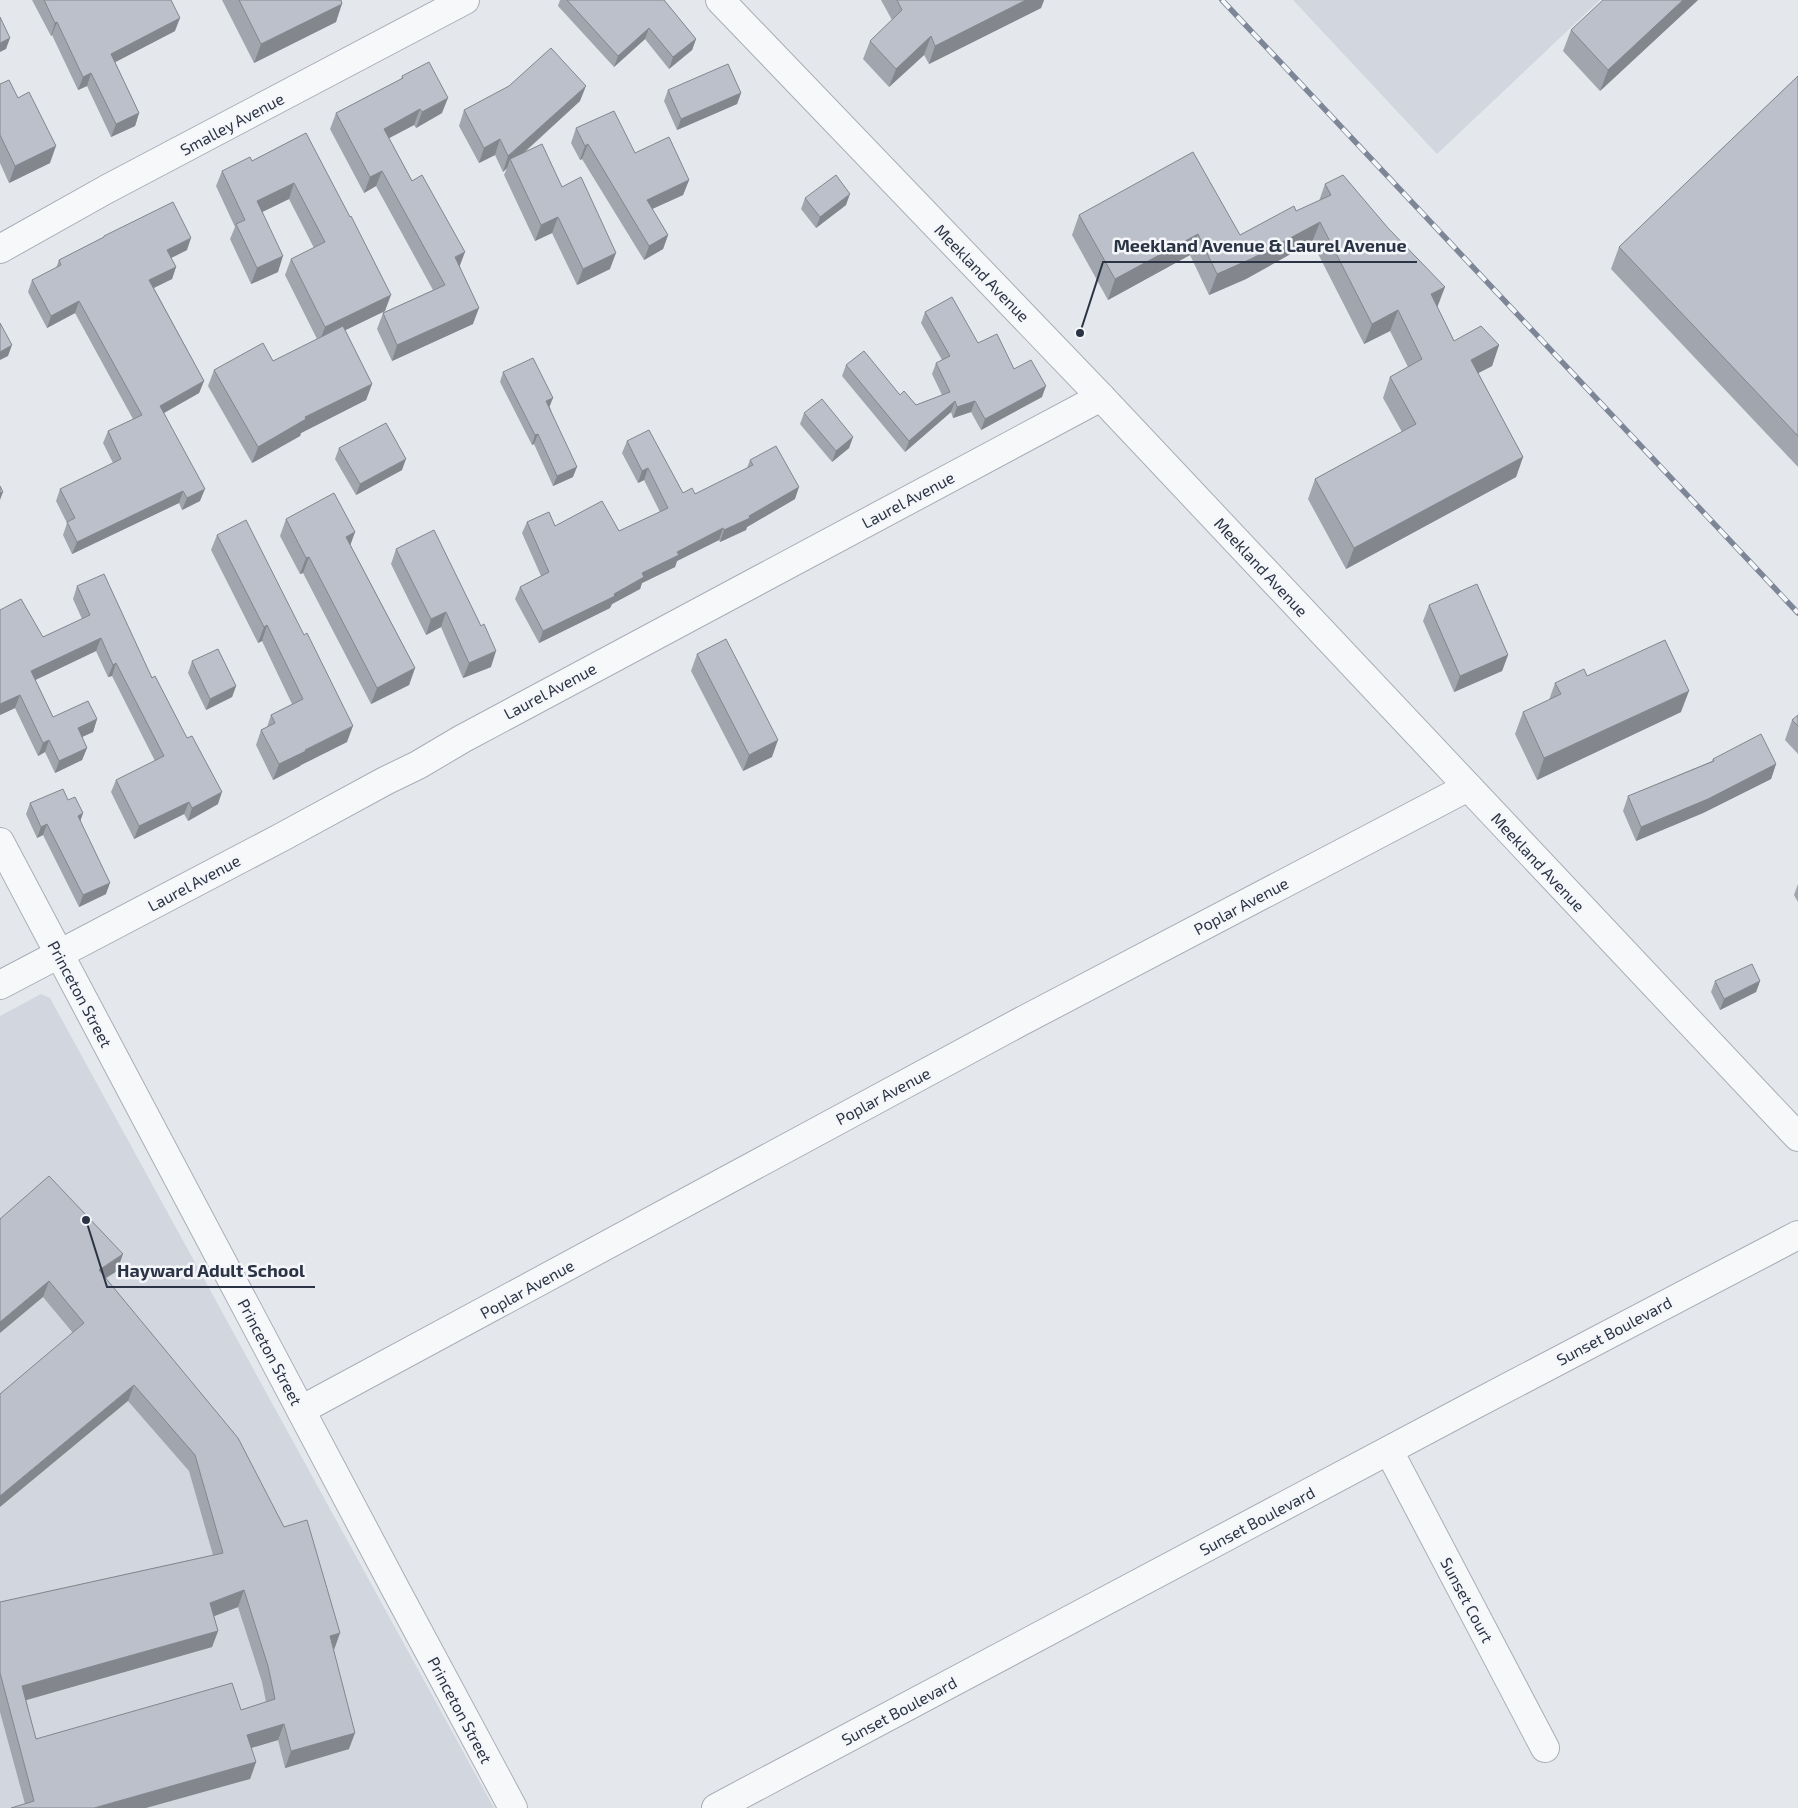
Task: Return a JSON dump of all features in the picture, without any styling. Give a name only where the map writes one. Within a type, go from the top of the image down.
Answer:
[{"type":"street","name":"Smalley Avenue","points":[[0,248],[107,189],[465,0]]},
{"type":"street","name":"Meekland Avenue","points":[[720,0],[1101,397],[1798,1137]]},
{"type":"street","name":"Laurel Avenue","points":[[0,985],[282,838],[384,780],[418,765],[478,730],[1101,397]]},
{"type":"street","name":"Poplar Avenue","points":[[301,1410],[1020,1022],[1468,787]]},
{"type":"street","name":"Princeton Street","points":[[0,842],[513,1808]]},
{"type":"street","name":"Sunset Boulevard","points":[[716,1808],[1798,1235]]},
{"type":"street","name":"Sunset Court","points":[[1389,1451],[1545,1748]]},
{"type":"shaded area","points":[[1293,0],[1600,0],[1437,154]]},
{"type":"shaded area","points":[[41,994],[50,998],[494,1808],[0,1808],[0,1016]]},
{"type":"building","points":[[44,0],[171,0],[180,18],[111,54],[139,113],[116,124],[91,73],[83,77],[57,22],[55,23]]},
{"type":"building","points":[[239,0],[341,0],[342,4],[261,44]]},
{"type":"building","points":[[567,0],[664,0],[696,39],[673,57],[649,28],[618,56]]},
{"type":"building","points":[[897,0],[1026,0],[935,46],[931,36],[896,69],[870,41],[902,10]]},
{"type":"building","points":[[1603,0],[1683,0],[1608,70],[1571,30]]},
{"type":"building","points":[[0,17],[10,38],[0,43]]},
{"type":"building","points":[[551,48],[586,86],[508,156],[500,139],[484,148],[464,110],[509,86]]},
{"type":"building","points":[[429,62],[448,98],[422,112],[420,109],[384,129],[412,181],[422,175],[465,252],[455,257],[479,308],[397,345],[383,313],[445,285],[382,171],[370,177],[336,113],[403,78],[402,76]]},
{"type":"building","points":[[728,64],[741,93],[681,119],[668,90]]},
{"type":"building","points":[[1798,76],[1798,436],[1619,247]]},
{"type":"building","points":[[9,80],[18,98],[29,92],[56,146],[15,166],[0,135],[0,84]]},
{"type":"building","points":[[614,111],[635,153],[669,137],[689,180],[647,200],[668,235],[649,246],[588,144],[585,146],[576,128]]},
{"type":"building","points":[[306,133],[391,295],[325,327],[291,259],[325,242],[294,183],[257,201],[283,256],[257,268],[236,224],[245,220],[222,171],[250,157],[252,161]]},
{"type":"building","points":[[542,144],[562,187],[581,177],[616,253],[583,269],[558,217],[541,225],[510,159]]},
{"type":"building","points":[[1193,152],[1240,235],[1294,206],[1296,211],[1331,195],[1325,184],[1343,175],[1388,228],[1445,287],[1431,294],[1454,341],[1481,326],[1499,345],[1471,360],[1523,457],[1354,548],[1315,479],[1416,424],[1390,377],[1422,359],[1398,310],[1372,324],[1320,222],[1253,258],[1217,274],[1198,234],[1115,279],[1079,215]]},
{"type":"building","points":[[836,175],[850,194],[820,217],[805,198]]},
{"type":"building","points":[[173,202],[191,238],[167,250],[176,267],[149,280],[204,381],[160,406],[205,489],[187,498],[183,491],[77,542],[67,522],[75,518],[60,489],[121,459],[108,431],[142,415],[79,301],[51,316],[32,280],[61,265],[59,260]]},
{"type":"building","points":[[952,297],[978,343],[997,334],[1014,369],[1031,360],[1046,386],[985,419],[975,401],[957,407],[955,401],[909,441],[846,365],[864,351],[900,395],[904,391],[916,405],[950,392],[936,363],[950,356],[925,312]]},
{"type":"building","points":[[0,323],[12,345],[0,352]]},
{"type":"building","points":[[343,326],[372,384],[305,417],[306,419],[258,447],[214,370],[263,343],[273,361]]},
{"type":"building","points":[[533,358],[553,398],[546,401],[577,467],[557,476],[538,434],[535,435],[503,372]]},
{"type":"building","points":[[822,399],[853,437],[836,451],[804,413]]},
{"type":"building","points":[[386,423],[406,459],[360,484],[339,448]]},
{"type":"building","points":[[649,430],[683,493],[692,488],[695,494],[753,465],[750,460],[776,446],[799,487],[749,516],[750,518],[724,530],[723,528],[677,552],[679,555],[642,573],[644,577],[614,594],[615,596],[543,631],[520,587],[549,572],[527,522],[549,512],[555,526],[602,501],[619,531],[668,508],[648,468],[642,471],[627,441]]},
{"type":"building","points":[[334,493],[355,532],[346,537],[415,668],[377,688],[309,557],[306,558],[286,519]]},
{"type":"building","points":[[246,520],[304,635],[307,633],[353,726],[279,764],[261,730],[275,723],[271,715],[303,699],[267,625],[264,627],[217,535]]},
{"type":"building","points":[[434,530],[481,626],[484,624],[496,651],[469,663],[446,612],[431,619],[396,549]]},
{"type":"building","points":[[104,574],[152,678],[155,676],[187,738],[192,736],[222,792],[192,808],[189,802],[139,826],[116,780],[164,756],[116,663],[113,665],[101,638],[31,671],[53,717],[88,701],[97,719],[78,728],[87,748],[59,761],[49,740],[43,743],[20,695],[0,704],[0,610],[21,599],[43,637],[90,615],[77,586]]},
{"type":"building","points":[[1477,584],[1508,655],[1460,676],[1429,605]]},
{"type":"building","points":[[726,639],[778,740],[749,755],[697,654]]},
{"type":"building","points":[[1665,640],[1689,691],[1544,758],[1523,712],[1561,694],[1555,683],[1584,669],[1587,676]]},
{"type":"building","points":[[218,649],[236,686],[210,699],[192,661]]},
{"type":"building","points":[[1798,715],[1798,726],[1792,720]]},
{"type":"building","points":[[1761,734],[1776,764],[1708,799],[1641,827],[1628,796],[1714,761],[1713,759]]},
{"type":"building","points":[[63,789],[68,800],[75,797],[83,813],[78,816],[110,883],[83,895],[47,824],[41,827],[30,803]]},
{"type":"building","points":[[1752,964],[1760,981],[1724,999],[1715,981]]},
{"type":"building","points":[[49,1176],[123,1254],[99,1270],[238,1438],[284,1527],[307,1520],[340,1633],[330,1636],[355,1733],[291,1751],[284,1724],[247,1735],[256,1762],[94,1808],[11,1808],[34,1801],[0,1673],[0,1602],[223,1553],[195,1455],[134,1385],[0,1496],[0,1394],[84,1323],[49,1281],[0,1322],[0,1219]],"holes":[[[244,1590],[268,1666],[275,1699],[241,1710],[232,1683],[36,1739],[22,1686],[218,1631],[210,1603]]]},
{"type":"railway","points":[[1222,0],[1798,613]]},
{"type":"place","name":"Meekland Avenue & Laurel Avenue","points":[[1080,333]]},
{"type":"place","name":"Hayward Adult School","points":[[86,1220]]}]
